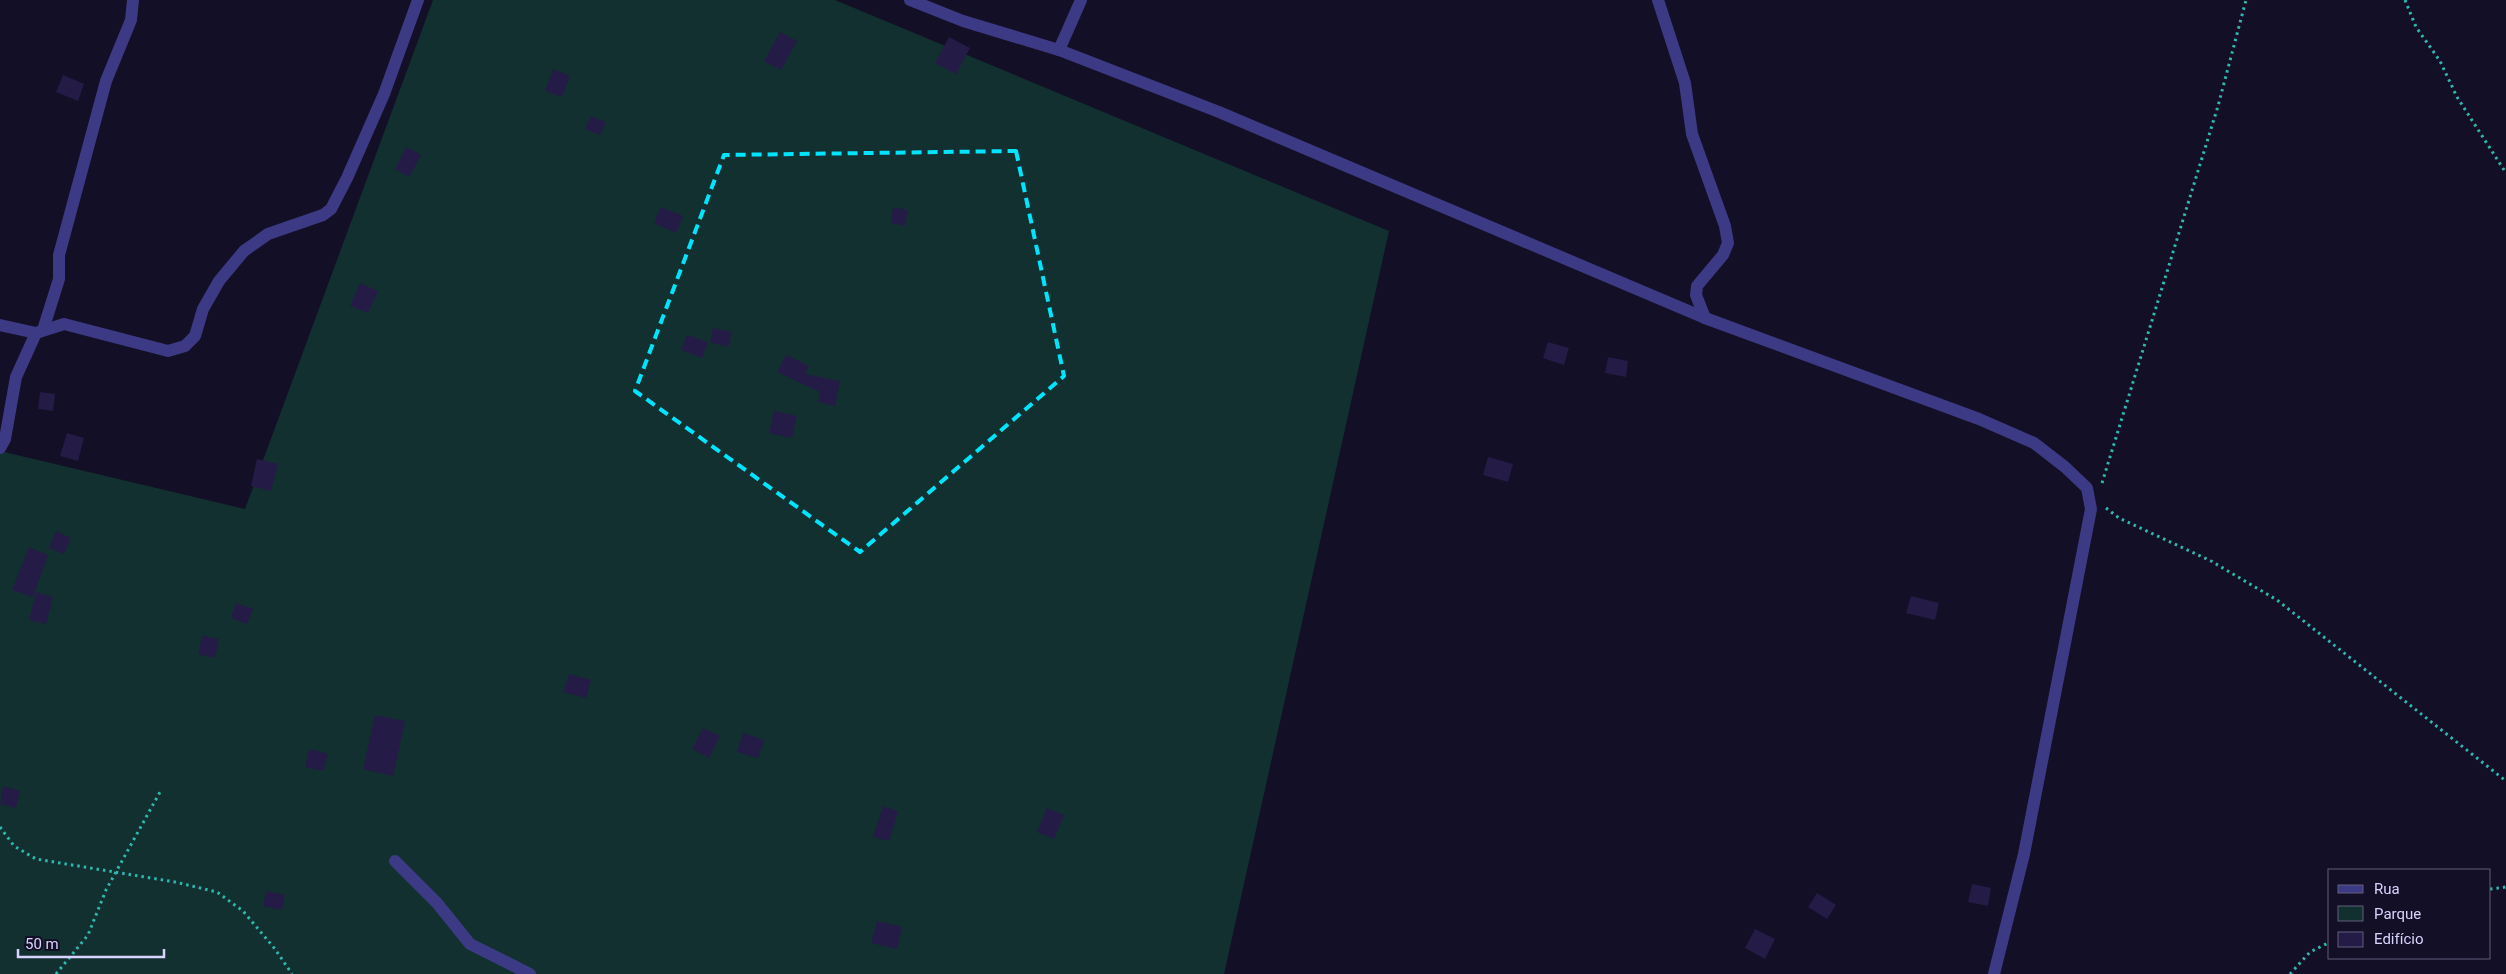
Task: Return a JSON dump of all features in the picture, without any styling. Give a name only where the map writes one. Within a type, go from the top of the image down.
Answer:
[{"type":"street","points":[[0,448],[5,439],[16,377],[40,332],[59,279],[59,255],[106,81],[131,20],[133,0]]},
{"type":"street","points":[[0,325],[40,332],[64,324],[168,351],[185,346],[195,336],[203,309],[219,281],[244,251],[268,234],[322,215],[331,209],[347,178],[384,94],[418,0]]},
{"type":"street","points":[[910,0],[963,21],[1059,50],[1219,112],[1705,318],[1979,419],[2034,443],[2065,467],[2087,488],[2091,509],[2024,854],[1994,974]]},
{"type":"street","points":[[1059,50],[1081,0]]},
{"type":"street","points":[[1658,0],[1685,83],[1692,134],[1725,226],[1728,243],[1723,255],[1697,286],[1696,295],[1705,318]]},
{"type":"street","points":[[395,861],[437,903],[470,944],[530,974]]},
{"type":"path","points":[[2102,487],[2218,106],[2246,0]]},
{"type":"path","points":[[2405,0],[2416,27],[2440,61],[2457,97],[2506,173]]},
{"type":"path","points":[[2098,502],[2119,518],[2211,561],[2277,600],[2506,781]]},
{"type":"path","points":[[56,974],[88,935],[106,890],[160,792]]},
{"type":"path","points":[[0,827],[14,846],[36,859],[115,873],[132,874],[217,892],[242,911],[275,949],[292,974]]},
{"type":"path","points":[[2491,889],[2506,888]]},
{"type":"path","points":[[2290,974],[2310,952],[2328,943]]},
{"type":"highlighted area","points":[[1016,151],[1064,376],[860,552],[635,391],[724,155]]},
{"type":"green space","points":[[433,0],[835,0],[1389,231],[1224,974],[0,974],[0,451],[245,509]]},
{"type":"building","points":[[780,32],[797,41],[781,70],[764,61]]},
{"type":"building","points":[[949,37],[970,48],[956,74],[935,63]]},
{"type":"building","points":[[553,69],[570,76],[562,97],[545,91]]},
{"type":"building","points":[[63,75],[84,84],[78,101],[56,92]]},
{"type":"building","points":[[591,116],[606,122],[600,135],[585,129]]},
{"type":"building","points":[[406,147],[421,155],[409,177],[395,169]]},
{"type":"building","points":[[661,207],[683,216],[676,233],[654,223]]},
{"type":"building","points":[[893,207],[908,210],[905,226],[891,223]]},
{"type":"building","points":[[360,283],[378,291],[368,313],[350,306]]},
{"type":"building","points":[[713,328],[732,332],[728,347],[710,342]]},
{"type":"building","points":[[687,335],[708,342],[702,358],[681,350]]},
{"type":"building","points":[[1548,342],[1569,348],[1564,365],[1543,358]]},
{"type":"building","points":[[786,355],[809,366],[805,374],[840,381],[835,406],[818,402],[820,392],[777,372]]},
{"type":"building","points":[[1608,357],[1628,361],[1626,377],[1605,373]]},
{"type":"building","points":[[40,392],[55,394],[53,411],[38,409]]},
{"type":"building","points":[[774,411],[797,416],[792,438],[769,433]]},
{"type":"building","points":[[67,433],[84,438],[78,461],[60,456]]},
{"type":"building","points":[[1488,457],[1513,464],[1508,482],[1483,475]]},
{"type":"building","points":[[257,459],[278,464],[271,491],[251,486]]},
{"type":"building","points":[[56,531],[71,538],[64,554],[49,548]]},
{"type":"building","points":[[29,547],[48,555],[33,597],[12,590]]},
{"type":"building","points":[[36,592],[53,597],[46,624],[29,620]]},
{"type":"building","points":[[1911,596],[1939,603],[1935,620],[1906,613]]},
{"type":"building","points":[[236,603],[253,609],[247,624],[231,618]]},
{"type":"building","points":[[202,636],[219,639],[215,658],[198,654]]},
{"type":"building","points":[[569,674],[591,680],[586,698],[563,692]]},
{"type":"building","points":[[375,715],[405,721],[393,776],[363,769]]},
{"type":"building","points":[[703,728],[720,736],[709,758],[692,749]]},
{"type":"building","points":[[743,733],[764,740],[758,758],[737,752]]},
{"type":"building","points":[[309,749],[328,754],[323,771],[305,767]]},
{"type":"building","points":[[3,786],[20,791],[16,808],[0,804]]},
{"type":"building","points":[[883,806],[898,811],[889,841],[873,837]]},
{"type":"building","points":[[1047,808],[1064,815],[1054,839],[1037,832]]},
{"type":"building","points":[[1972,884],[1991,888],[1988,906],[1968,902]]},
{"type":"building","points":[[266,891],[285,895],[282,910],[263,906]]},
{"type":"building","points":[[1817,893],[1836,905],[1827,919],[1808,907]]},
{"type":"building","points":[[877,921],[902,927],[897,949],[871,943]]},
{"type":"building","points":[[1755,929],[1775,939],[1765,959],[1745,948]]}]
